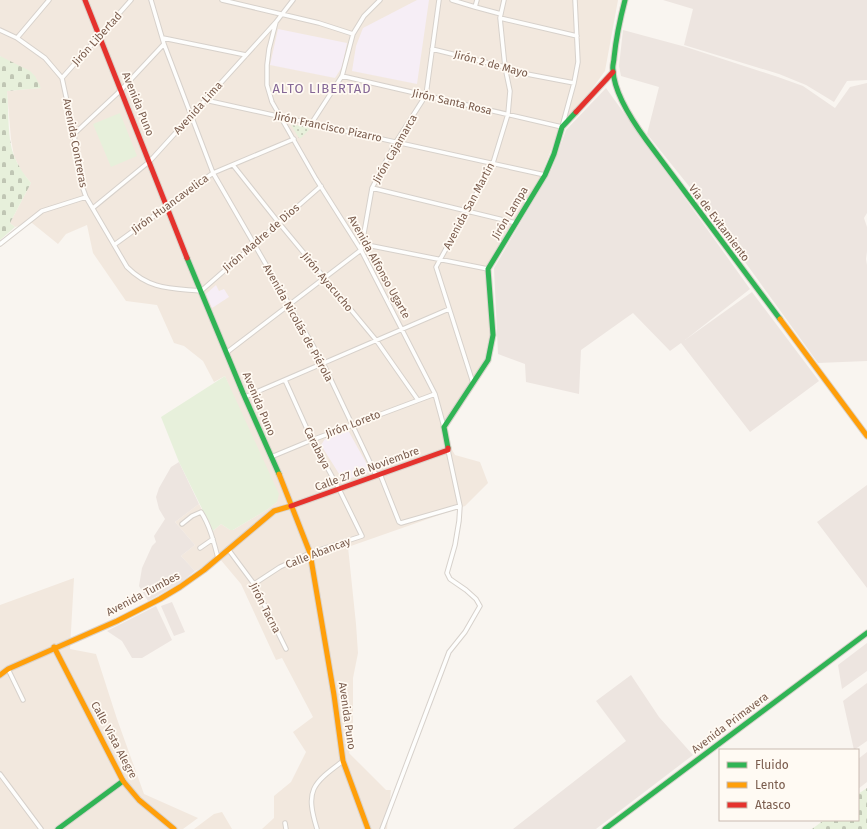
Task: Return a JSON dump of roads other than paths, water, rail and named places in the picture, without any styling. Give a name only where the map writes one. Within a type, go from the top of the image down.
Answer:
[{"type":"main road","name":"Avenida Puno","points":[[85,0],[226,353],[292,505],[310,553],[334,695],[343,761],[368,829]]},
{"type":"main road","name":"Vía de Evitamiento","points":[[625,0],[615,46],[613,72],[618,92],[640,132],[867,436]]},
{"type":"main road","points":[[562,127],[613,72]]},
{"type":"main road","name":"Jirón Lampa","points":[[488,269],[545,175],[554,154],[562,127]]},
{"type":"main road","points":[[444,427],[488,360],[493,335],[488,269]]},
{"type":"main road","name":"Avenida Alfonso Ugarte","points":[[444,427],[448,450]]},
{"type":"main road","name":"Calle 27 de Noviembre","points":[[292,505],[297,505],[448,450]]},
{"type":"main road","name":"Avenida Tumbes","points":[[54,647],[122,618],[173,591],[189,581],[274,511],[292,505]]},
{"type":"main road","name":"Avenida Primavera","points":[[605,829],[867,633]]},
{"type":"main road","points":[[0,675],[8,669],[54,647]]},
{"type":"main road","name":"Calle Vista Alegre","points":[[54,647],[123,781],[139,800],[174,829]]},
{"type":"main road","points":[[58,829],[123,781]]},
{"type":"street","points":[[17,38],[49,0]]},
{"type":"street","name":"Jirón Libertad","points":[[62,78],[100,37],[131,0]]},
{"type":"street","name":"Avenida Nicolás de Piérola","points":[[151,0],[164,44],[212,173],[322,363],[378,475],[399,522],[401,523],[460,506]]},
{"type":"street","points":[[222,0],[236,1],[283,13],[354,34]]},
{"type":"street","name":"Avenida Lima","points":[[94,207],[150,161],[276,22],[293,0]]},
{"type":"street","points":[[311,124],[342,76],[354,34],[364,16],[380,0]]},
{"type":"street","name":"Jirón Cajamarca","points":[[361,250],[372,188],[396,142],[426,96],[439,0]]},
{"type":"street","points":[[452,0],[501,14]]},
{"type":"street","points":[[475,7],[477,0]]},
{"type":"street","name":"Avenida San Martín","points":[[473,383],[436,267],[493,163],[508,114],[510,91],[505,67],[500,18],[504,0]]},
{"type":"street","name":"Jirón Lampa","points":[[562,127],[578,62],[575,0]]},
{"type":"street","points":[[500,18],[577,36]]},
{"type":"street","name":"Avenida Alfonso Ugarte","points":[[276,22],[266,65],[266,85],[272,102],[321,186],[361,250],[435,394],[444,427]]},
{"type":"street","name":"Avenida Contreras","points":[[0,30],[17,38],[45,58],[62,78],[74,134],[81,183],[86,196],[94,207],[127,266],[146,282],[160,287],[201,291]]},
{"type":"street","points":[[163,38],[246,55]]},
{"type":"street","points":[[74,134],[121,90],[164,44]]},
{"type":"street","name":"Jirón 2 de Mayo","points":[[432,49],[505,67],[511,72],[574,83]]},
{"type":"street","name":"Jirón Santa Rosa","points":[[342,76],[562,127]]},
{"type":"street","name":"Jirón Francisco Pizarro","points":[[205,100],[545,175]]},
{"type":"street","name":"Jirón Huancavelica","points":[[114,245],[212,173],[294,139]]},
{"type":"street","name":"Jirón Ayacucho","points":[[233,165],[376,340],[418,400]]},
{"type":"street","name":"Jirón Madre de Dios","points":[[201,291],[321,186]]},
{"type":"street","points":[[372,188],[516,223]]},
{"type":"street","points":[[0,244],[42,210],[86,196]]},
{"type":"street","points":[[356,242],[488,269]]},
{"type":"street","points":[[226,353],[361,250]]},
{"type":"street","points":[[245,397],[449,309]]},
{"type":"street","name":"Carabaya","points":[[285,380],[312,440],[339,489],[362,536]]},
{"type":"street","name":"Jirón Loreto","points":[[271,457],[435,394]]},
{"type":"street","name":"Avenida Alfonso Ugarte","points":[[382,829],[449,652],[465,632],[480,606],[466,590],[450,580],[447,573],[460,520],[460,506],[448,450]]},
{"type":"street","points":[[182,524],[192,516],[201,512],[206,520],[218,558]]},
{"type":"street","name":"Calle Abancay","points":[[254,584],[280,567],[310,553],[362,536]]},
{"type":"street","points":[[200,548],[213,539]]},
{"type":"street","name":"Jirón Tacna","points":[[228,549],[254,584],[286,649]]},
{"type":"street","points":[[8,669],[22,700]]},
{"type":"street","points":[[317,829],[311,804],[313,790],[319,780],[343,761]]},
{"type":"street","points":[[0,774],[41,829]]},
{"type":"street","points":[[285,823],[286,829]]},
{"type":"district","name":"ALTO LIBERTAD","points":[[322,88]]}]
